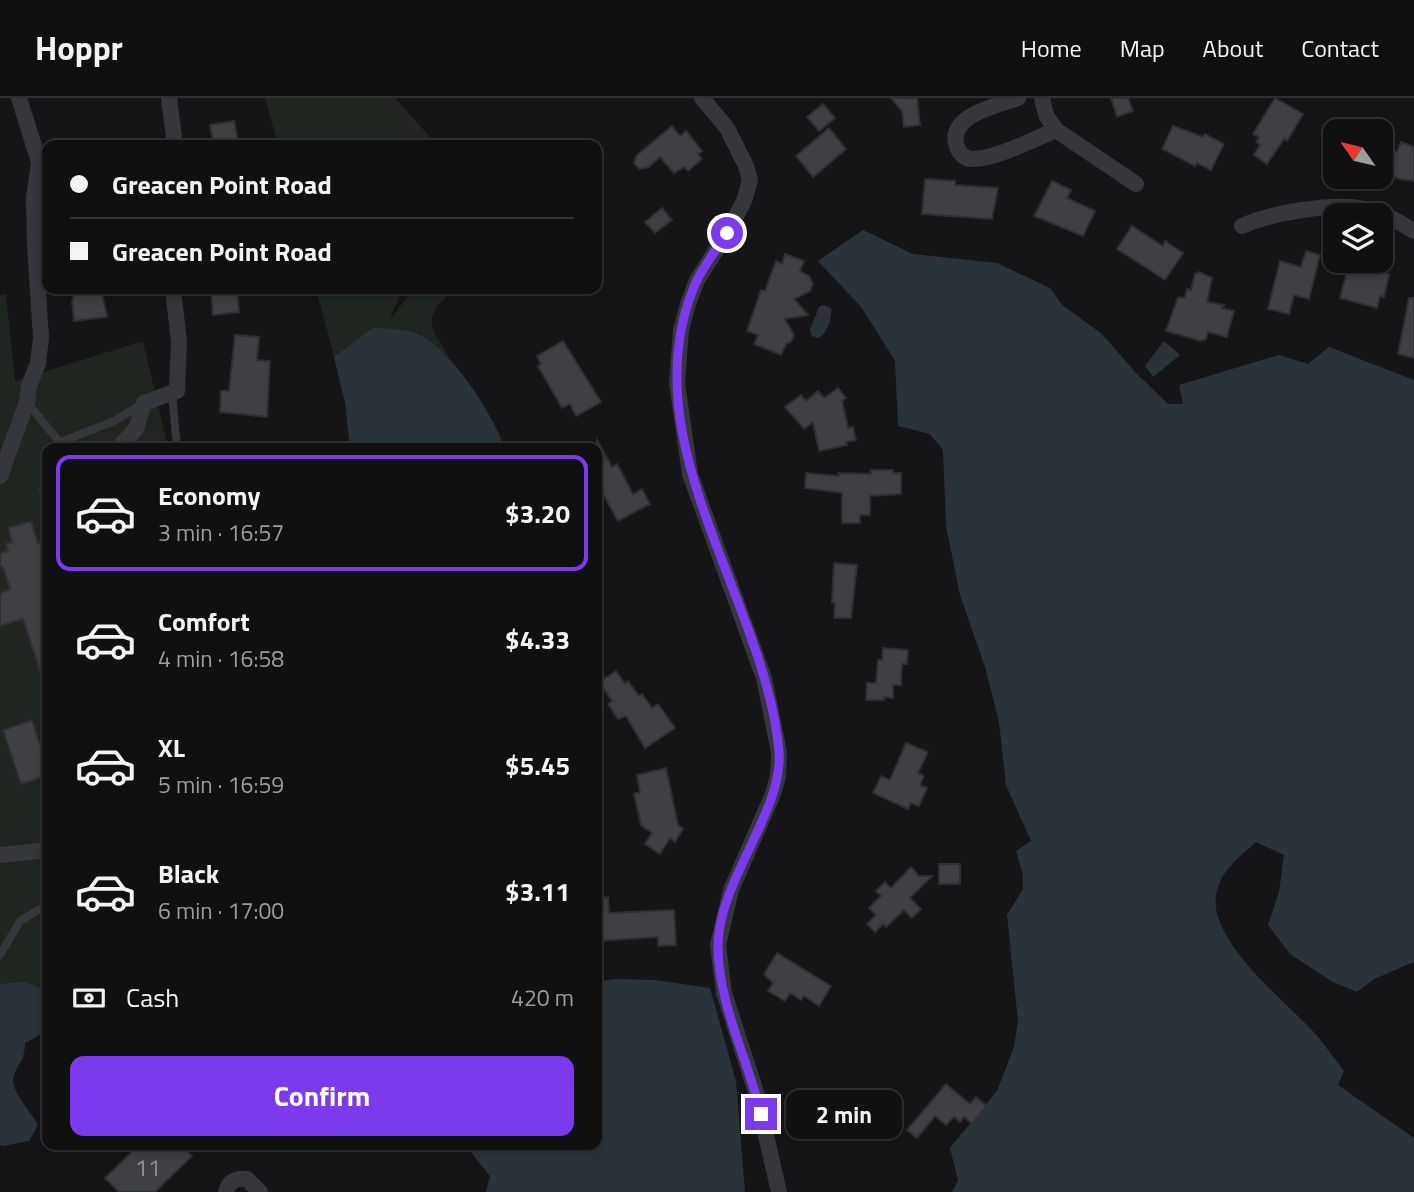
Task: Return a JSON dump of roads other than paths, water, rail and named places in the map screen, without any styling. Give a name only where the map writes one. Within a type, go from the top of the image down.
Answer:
[{"type":"street","points":[[0,476],[38,363],[41,338],[34,233],[34,198],[39,162],[19,98]]},
{"type":"street","points":[[169,98],[174,140]]},
{"type":"street","points":[[702,98],[727,128],[750,180],[744,201],[697,280],[688,304],[681,330],[677,383],[690,474],[764,678],[779,752],[778,776],[773,794],[731,890],[718,945],[724,993],[756,1093],[779,1192]]},
{"type":"street","points":[[1018,98],[965,119],[955,131],[955,143],[960,153],[969,160],[984,158],[1056,130]]},
{"type":"street","points":[[1042,98],[1046,115],[1056,130],[1136,184]]},
{"type":"street","points":[[1242,226],[1252,221],[1315,209],[1354,207],[1384,215],[1414,231]]},
{"type":"street","points":[[123,443],[136,429],[144,403],[177,391],[179,342],[174,294]]},
{"type":"street","points":[[0,856],[42,851]]},
{"type":"street","points":[[226,1192],[230,1182],[237,1178],[247,1179],[260,1192]]},
{"type":"lane","points":[[172,393],[177,443]]},
{"type":"lane","points":[[28,394],[58,443]]},
{"type":"lane","points":[[66,443],[144,403]]},
{"type":"lane","points":[[0,955],[20,921],[42,908]]}]
